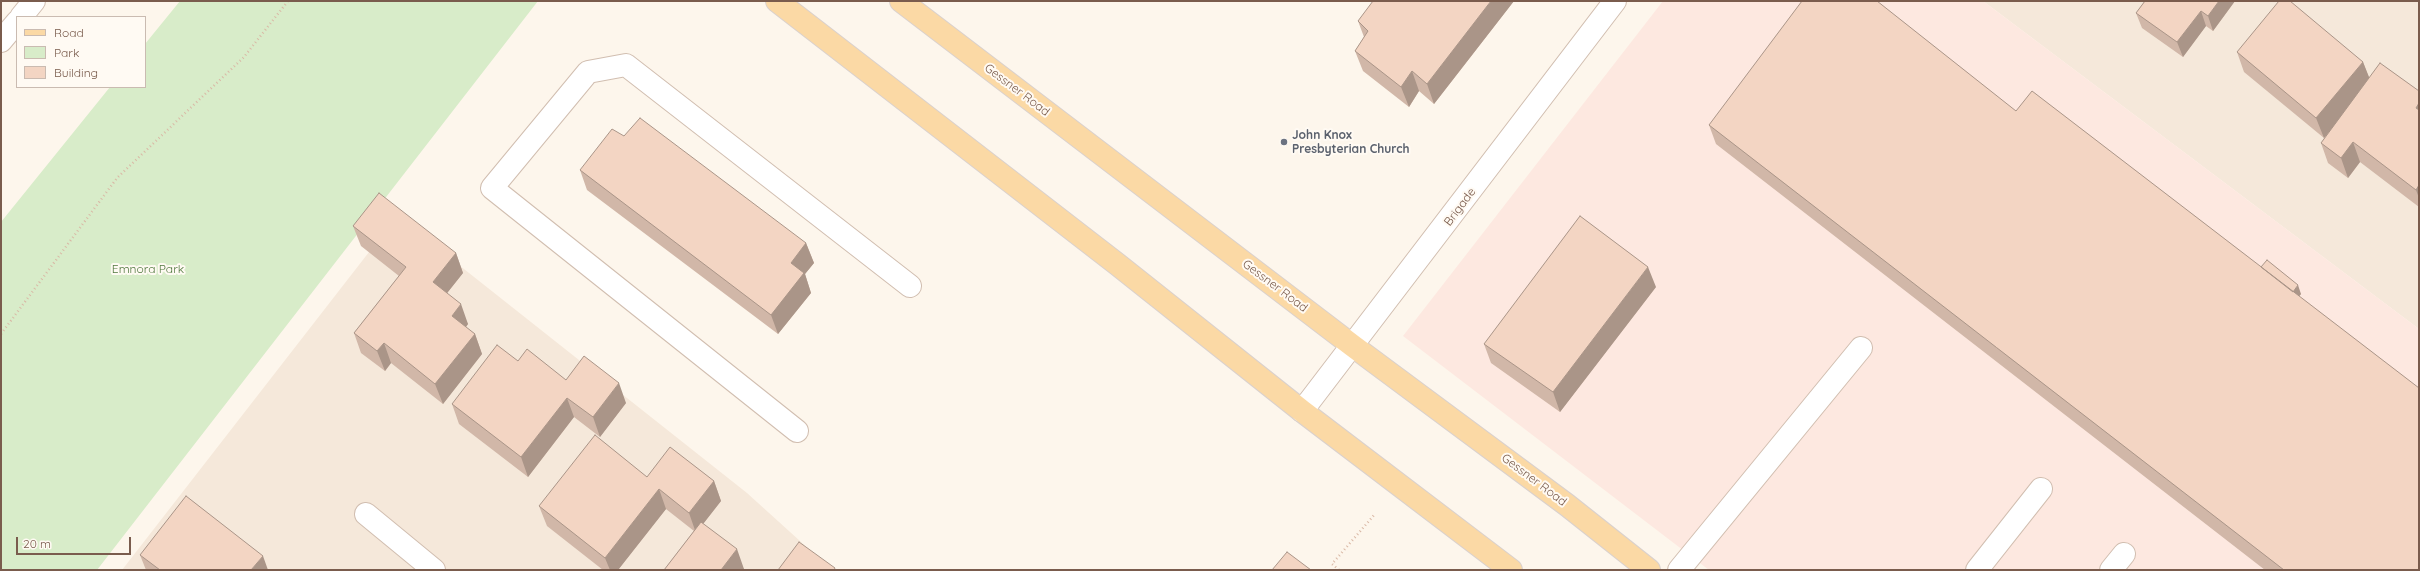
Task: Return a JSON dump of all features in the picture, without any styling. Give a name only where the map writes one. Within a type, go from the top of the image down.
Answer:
[{"type":"main road","points":[[777,1],[1117,264],[1302,412],[1511,570]]},
{"type":"main road","name":"Gessner Road","points":[[901,1],[1353,346],[1567,504],[1649,570]]},
{"type":"street","points":[[22,16],[34,1]]},
{"type":"street","name":"Brigade","points":[[1302,412],[1615,1]]},
{"type":"street","points":[[1,41],[16,23]]},
{"type":"street","points":[[796,431],[492,188],[588,72],[626,65],[910,286]]},
{"type":"street","points":[[1679,570],[1861,348]]},
{"type":"street","points":[[1977,570],[2041,489]]},
{"type":"street","points":[[366,514],[434,570]]},
{"type":"path","points":[[1,334],[117,178],[244,57],[288,1]]},
{"type":"path","points":[[1339,570],[1332,564],[1375,514]]},
{"type":"shaded area","points":[[1663,1],[1983,1],[2419,329],[2419,570],[1709,570],[1403,336]]},
{"type":"shaded area","points":[[1983,1],[2419,1],[2419,329]]},
{"type":"shaded area","points":[[397,216],[747,493],[832,570],[122,570]]},
{"type":"green space","name":"Emnora Park","points":[[180,1],[538,1],[97,570],[1,570],[1,222],[109,88],[146,88],[146,43]]},
{"type":"building","points":[[1373,1],[1491,1],[1427,84],[1412,71],[1401,87],[1355,51],[1368,31],[1358,21]]},
{"type":"building","points":[[1802,1],[1877,1],[2016,111],[2032,91],[2419,388],[2419,570],[2284,570],[1709,125]]},
{"type":"building","points":[[2145,1],[2219,1],[2208,16],[2201,11],[2177,42],[2136,13]]},
{"type":"building","points":[[2279,1],[2290,1],[2363,62],[2316,118],[2237,52]]},
{"type":"building","points":[[2380,63],[2419,91],[2419,103],[2416,108],[2419,110],[2419,185],[2416,190],[2353,142],[2341,158],[2321,143]]},
{"type":"building","points":[[640,118],[806,243],[791,263],[804,273],[771,315],[580,170],[612,129],[624,136]]},
{"type":"building","points":[[379,193],[456,253],[433,282],[461,304],[452,316],[475,334],[435,384],[384,343],[377,351],[354,333],[406,267],[353,226]]},
{"type":"building","points":[[1580,216],[1648,267],[1553,392],[1484,344]]},
{"type":"building","points":[[2267,260],[2298,285],[2293,292],[2261,267]]},
{"type":"building","points":[[497,345],[518,361],[527,349],[566,380],[584,356],[619,383],[593,417],[567,398],[521,457],[452,404]]},
{"type":"building","points":[[595,435],[647,477],[670,447],[714,481],[689,513],[659,489],[605,558],[539,506]]},
{"type":"building","points":[[186,496],[263,556],[251,570],[160,570],[140,555]]},
{"type":"building","points":[[701,522],[737,549],[721,570],[664,570]]},
{"type":"building","points":[[799,542],[835,568],[834,570],[778,570]]},
{"type":"building","points":[[1287,552],[1311,570],[1272,570]]},
{"type":"place","name":"John Knox Presbyterian Church","points":[[1284,142]]}]
